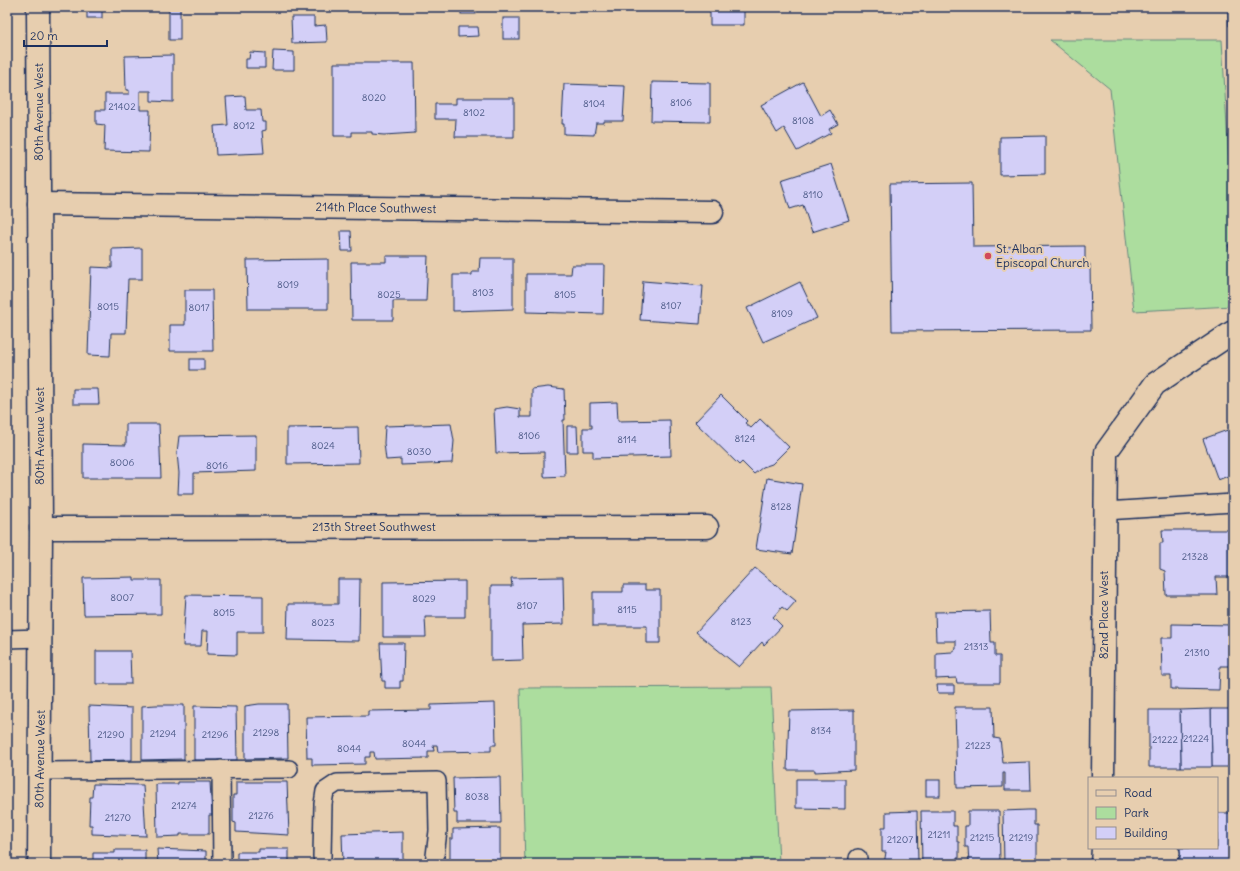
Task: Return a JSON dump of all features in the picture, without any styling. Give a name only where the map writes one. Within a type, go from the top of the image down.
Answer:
[{"type":"street","name":"80th Avenue West","points":[[38,7],[41,528],[39,864]]},
{"type":"street","name":"214th Place Southwest","points":[[39,204],[712,212]]},
{"type":"street","name":"82nd Place West","points":[[1103,777],[1106,452],[1154,384],[1233,332]]},
{"type":"street","name":"213th Street Southwest","points":[[41,528],[707,527]]},
{"type":"lane","points":[[1105,511],[1233,504]]},
{"type":"lane","points":[[7,639],[41,638]]},
{"type":"lane","points":[[221,769],[222,864]]},
{"type":"lane","points":[[40,771],[289,769]]},
{"type":"lane","points":[[322,857],[323,804],[325,790],[337,783],[437,781],[438,831],[434,864]]},
{"type":"lane","points":[[1102,855],[1171,853]]},
{"type":"green space","points":[[1050,40],[1222,40],[1233,233],[1233,306],[1134,311],[1110,89]]},
{"type":"green space","points":[[771,687],[779,864],[525,864],[520,688]]},
{"type":"building","points":[[87,7],[102,7],[102,18],[87,18]]},
{"type":"building","points":[[169,7],[180,7],[180,40],[169,40]]},
{"type":"building","points":[[461,7],[476,7],[476,14],[461,14]]},
{"type":"building","points":[[710,7],[744,7],[744,25],[710,25]]},
{"type":"building","points":[[1228,12],[1233,12],[1233,26],[1229,26]]},
{"type":"building","points":[[291,17],[314,17],[314,26],[326,25],[327,42],[292,43]]},
{"type":"building","points":[[503,18],[519,18],[519,39],[503,39]]},
{"type":"building","points":[[458,27],[478,27],[479,36],[458,37]]},
{"type":"building","points":[[273,51],[294,52],[294,70],[272,70]]},
{"type":"building","points":[[250,52],[265,53],[265,68],[246,68],[246,59],[249,59]]},
{"type":"building","points":[[173,55],[173,102],[151,101],[151,91],[140,91],[140,110],[150,110],[149,152],[104,151],[105,125],[96,124],[96,110],[105,110],[105,94],[129,94],[129,90],[126,90],[125,56]]},
{"type":"building","points":[[334,63],[414,63],[415,133],[384,135],[372,134],[372,132],[352,132],[352,136],[334,136]]},
{"type":"building","points":[[652,82],[710,83],[710,122],[651,121]]},
{"type":"building","points":[[803,82],[821,116],[830,110],[838,124],[829,129],[831,133],[797,151],[784,128],[777,133],[761,105]]},
{"type":"building","points":[[564,84],[625,86],[623,121],[604,121],[604,123],[596,123],[594,135],[564,134],[564,124],[562,124]]},
{"type":"building","points":[[245,96],[246,110],[261,110],[262,122],[266,122],[266,130],[262,131],[264,153],[216,155],[214,126],[228,125],[226,97]]},
{"type":"building","points":[[456,98],[514,98],[514,137],[455,137],[456,119],[435,119],[435,104],[456,104]]},
{"type":"building","points":[[1230,130],[1233,130],[1233,155],[1229,155]]},
{"type":"building","points":[[1045,136],[1045,174],[1000,175],[1000,137]]},
{"type":"building","points":[[831,164],[849,220],[812,232],[803,205],[790,209],[781,180]]},
{"type":"building","name":"St. Alban Episcopal Church","points":[[972,183],[973,247],[1085,246],[1085,264],[1090,264],[1091,330],[892,331],[890,184]]},
{"type":"building","points":[[341,231],[351,231],[352,251],[342,251]]},
{"type":"building","points":[[1233,243],[1233,261],[1228,245]]},
{"type":"building","points":[[142,248],[142,279],[128,279],[126,333],[111,333],[110,356],[88,355],[91,267],[112,268],[112,249]]},
{"type":"building","points":[[386,256],[428,256],[426,301],[393,301],[393,320],[352,320],[351,262],[386,262]]},
{"type":"building","points":[[480,258],[513,258],[513,309],[453,311],[453,275],[472,275],[472,272],[479,272]]},
{"type":"building","points":[[328,259],[328,309],[248,309],[247,260]]},
{"type":"building","points":[[572,265],[604,265],[603,314],[526,312],[526,274],[571,274]]},
{"type":"building","points":[[643,281],[703,286],[700,324],[640,320]]},
{"type":"building","points":[[800,282],[817,318],[763,342],[747,308]]},
{"type":"building","points":[[185,290],[212,290],[213,351],[170,351],[170,325],[185,325]]},
{"type":"building","points":[[190,359],[204,359],[204,370],[190,370]]},
{"type":"building","points":[[548,387],[564,389],[565,420],[563,420],[565,476],[544,477],[544,452],[496,453],[494,409],[507,407],[520,409],[520,417],[532,417],[532,389]]},
{"type":"building","points":[[73,389],[98,389],[99,404],[73,404]]},
{"type":"building","points":[[721,395],[747,421],[745,423],[751,428],[760,419],[789,447],[772,464],[763,467],[754,474],[742,462],[739,465],[695,422]]},
{"type":"building","points":[[617,402],[618,421],[670,420],[671,456],[593,458],[593,451],[583,451],[583,428],[592,428],[592,425],[590,425],[590,403]]},
{"type":"building","points":[[126,424],[159,424],[161,478],[83,478],[83,444],[126,445]]},
{"type":"building","points":[[451,424],[454,441],[452,463],[401,465],[401,459],[386,460],[384,443],[385,426]]},
{"type":"building","points":[[567,426],[577,426],[578,452],[567,452]]},
{"type":"building","points":[[358,427],[359,463],[287,464],[287,428]]},
{"type":"building","points":[[1233,428],[1233,474],[1218,480],[1203,439]]},
{"type":"building","points":[[256,435],[256,471],[194,473],[194,494],[178,494],[179,473],[177,453],[179,436]]},
{"type":"building","points":[[767,478],[802,484],[792,554],[756,549]]},
{"type":"building","points":[[1162,530],[1229,530],[1230,577],[1216,577],[1217,595],[1166,595],[1165,571],[1160,569],[1160,543],[1163,543]]},
{"type":"building","points":[[755,568],[796,601],[787,611],[782,607],[773,617],[782,626],[764,645],[762,642],[739,667],[696,632]]},
{"type":"building","points":[[134,577],[134,580],[161,580],[161,614],[84,615],[83,578]]},
{"type":"building","points":[[563,577],[564,624],[522,625],[523,660],[491,661],[491,586],[512,586],[511,578]]},
{"type":"building","points":[[338,579],[360,579],[359,641],[287,640],[288,604],[338,604]]},
{"type":"building","points":[[465,581],[465,617],[425,617],[426,637],[383,637],[383,582]]},
{"type":"building","points":[[623,585],[645,585],[645,590],[660,590],[660,643],[647,643],[647,626],[593,626],[593,592],[623,592]]},
{"type":"building","points":[[186,595],[263,596],[263,632],[237,632],[237,655],[207,654],[208,631],[202,631],[201,646],[183,646]]},
{"type":"building","points":[[990,611],[991,643],[995,643],[995,656],[1000,656],[1000,683],[957,683],[956,678],[936,679],[936,653],[952,652],[956,649],[956,641],[936,641],[935,612]]},
{"type":"building","points":[[1172,624],[1233,625],[1233,666],[1220,666],[1219,690],[1171,689],[1171,676],[1162,676],[1161,638],[1172,638]]},
{"type":"building","points":[[380,643],[404,643],[403,681],[400,681],[400,688],[385,688],[385,681],[382,681]]},
{"type":"building","points":[[96,651],[130,651],[131,684],[96,684]]},
{"type":"building","points":[[937,685],[954,685],[954,693],[938,693]]},
{"type":"building","points":[[495,703],[496,745],[491,745],[491,751],[438,752],[437,745],[433,745],[434,751],[428,751],[428,758],[375,759],[374,752],[370,752],[370,757],[365,757],[365,764],[312,765],[312,758],[307,758],[306,717],[368,716],[368,711],[431,710],[431,705]]},
{"type":"building","points":[[259,704],[287,704],[288,758],[245,759],[245,706]]},
{"type":"building","points":[[184,705],[184,759],[142,760],[142,706]]},
{"type":"building","points":[[89,706],[132,708],[132,760],[90,761]]},
{"type":"building","points":[[194,706],[236,707],[237,760],[194,760]]},
{"type":"building","points":[[955,707],[993,707],[994,738],[1000,739],[1003,763],[1030,762],[1031,790],[1005,790],[1005,773],[1003,773],[1003,787],[957,788]]},
{"type":"building","points":[[1211,709],[1233,709],[1233,767],[1212,767]]},
{"type":"building","points":[[1211,709],[1212,767],[1181,767],[1180,710]]},
{"type":"building","points":[[854,710],[854,770],[815,772],[815,770],[787,770],[789,711]]},
{"type":"building","points":[[1149,710],[1180,710],[1181,767],[1149,767]]},
{"type":"building","points":[[500,777],[501,823],[457,823],[457,813],[454,813],[453,778]]},
{"type":"building","points":[[796,779],[845,779],[845,809],[796,808]]},
{"type":"building","points":[[926,780],[940,780],[940,796],[926,796]]},
{"type":"building","points":[[178,782],[210,782],[212,815],[209,815],[209,834],[180,834],[180,836],[157,837],[156,784],[178,784]]},
{"type":"building","points":[[236,782],[287,782],[289,835],[236,832],[236,823],[233,822],[233,795],[236,795]]},
{"type":"building","points":[[93,784],[143,785],[146,836],[92,834],[92,825],[89,825],[90,797],[92,797]]},
{"type":"building","points":[[1034,810],[1034,825],[1037,825],[1037,864],[1004,864],[1003,811]]},
{"type":"building","points":[[917,811],[918,864],[884,864],[886,852],[882,852],[882,827],[886,827],[886,812]]},
{"type":"building","points":[[921,811],[953,811],[953,826],[957,826],[957,842],[959,842],[959,858],[956,858],[956,864],[922,864]]},
{"type":"building","points":[[968,811],[999,811],[1000,864],[969,864],[968,847],[965,847],[965,826],[968,826]]},
{"type":"building","points":[[1218,813],[1233,813],[1233,864],[1180,864],[1180,849],[1218,849]]},
{"type":"building","points":[[500,828],[500,864],[450,864],[450,839],[453,839],[453,829]]},
{"type":"building","points":[[403,832],[403,864],[343,864],[342,834]]},
{"type":"building","points":[[157,849],[206,851],[206,864],[158,864]]},
{"type":"building","points":[[259,849],[289,849],[289,864],[234,864],[237,863],[237,852],[259,852]]},
{"type":"building","points":[[115,850],[145,850],[145,864],[93,864],[93,853],[115,853]]},
{"type":"place","name":"St. Alban Episcopal Church","points":[[988,256]]}]
